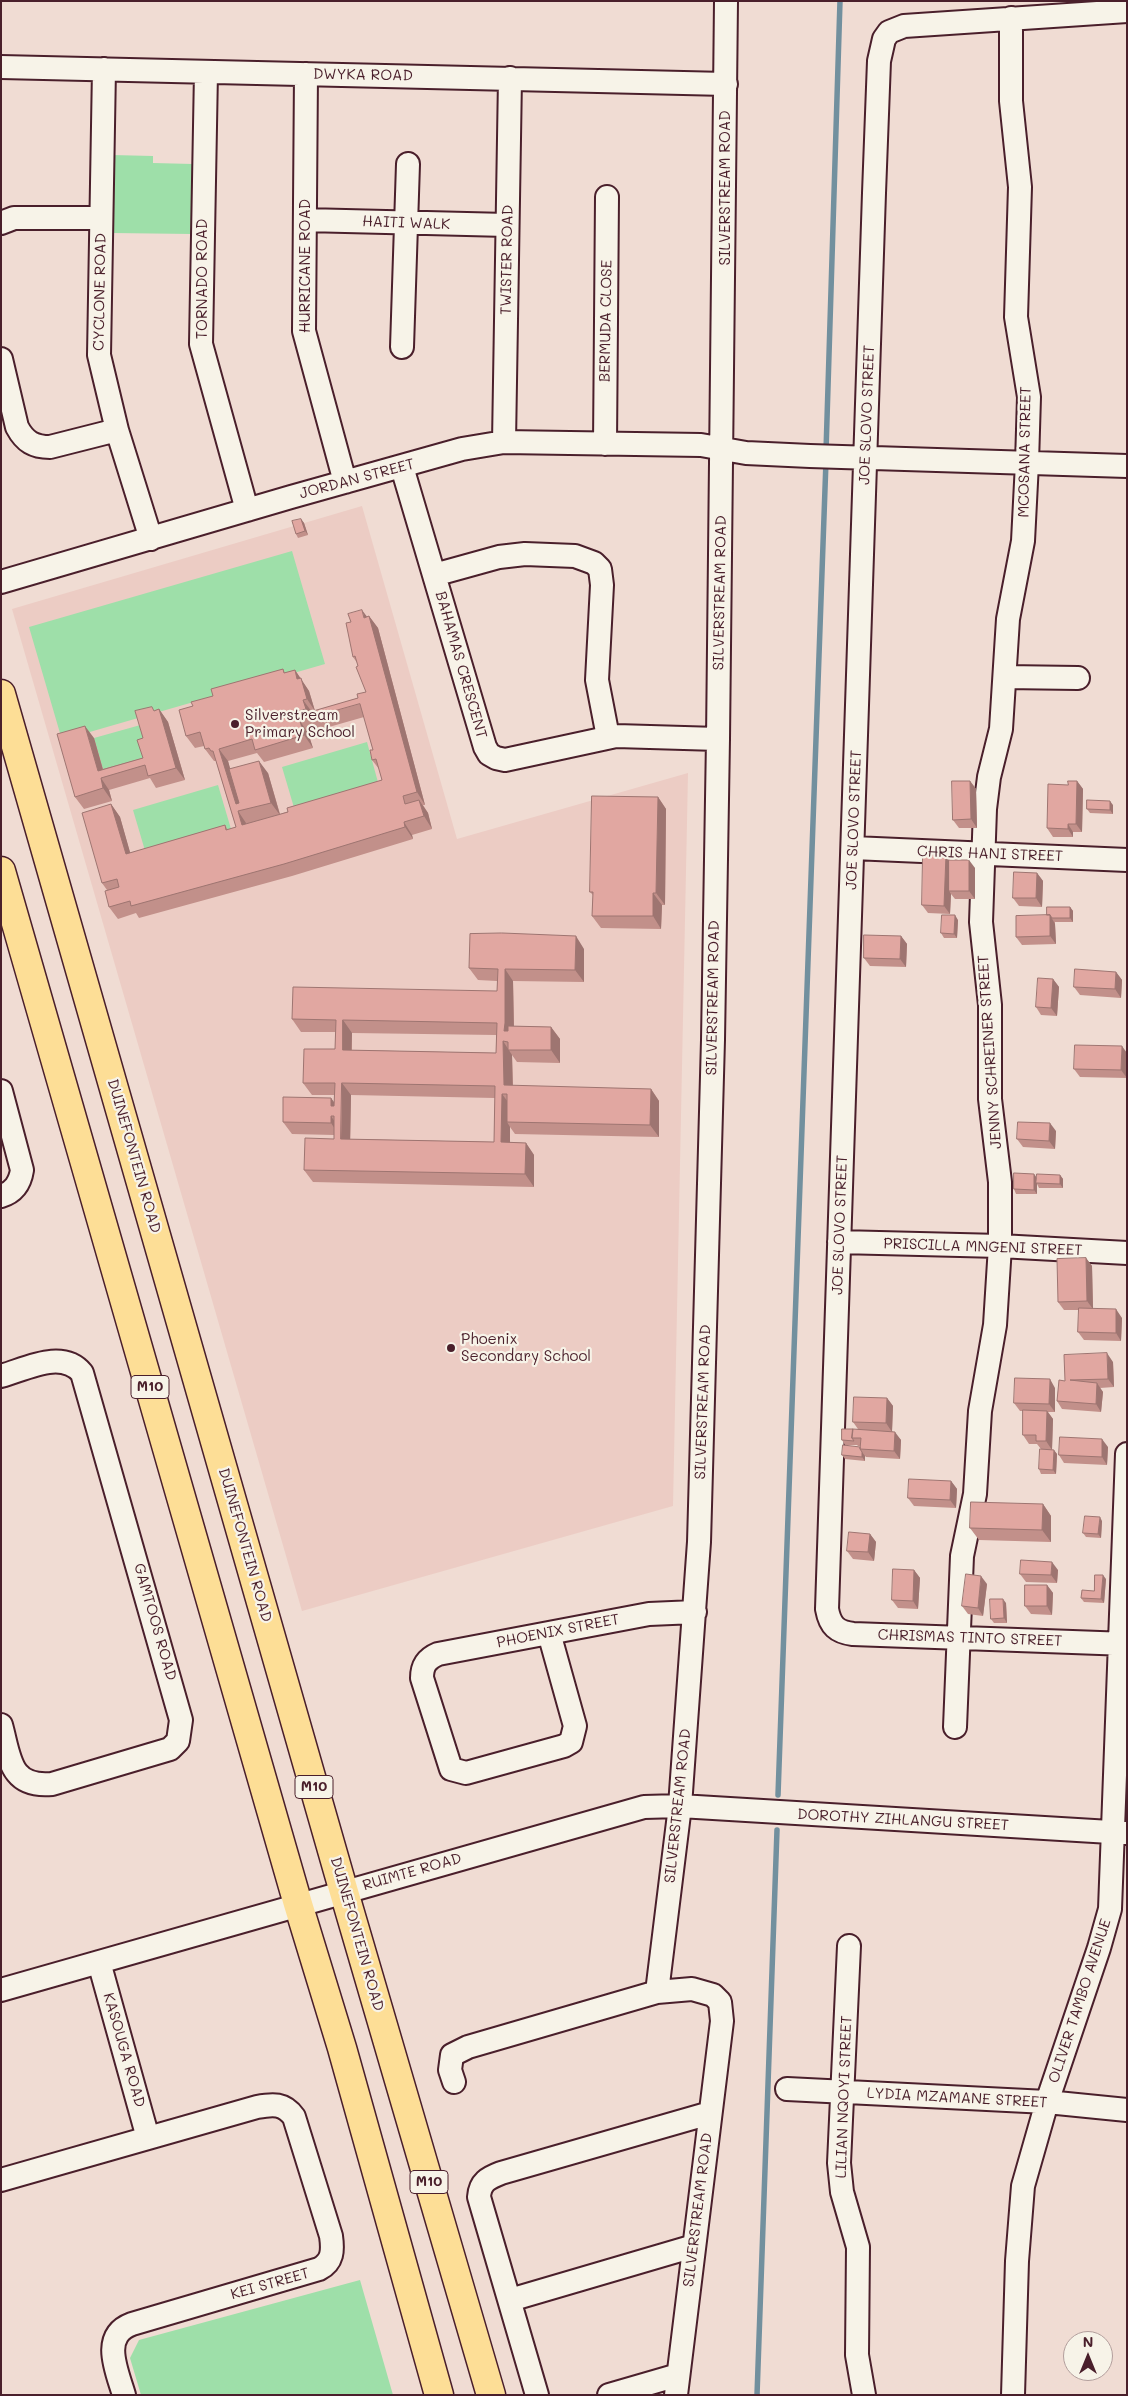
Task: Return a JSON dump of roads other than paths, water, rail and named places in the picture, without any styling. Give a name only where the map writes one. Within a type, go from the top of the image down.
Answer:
[{"type":"main road","name":"DUINEFONTEIN ROAD","points":[[1,694],[344,1892],[491,2395]]},
{"type":"main road","name":"M10","points":[[1,871],[298,1904],[342,2048],[439,2395]]},
{"type":"street","name":"SILVERSTREAM ROAD","points":[[657,1992],[680,1806],[695,1612],[699,1532],[718,739],[726,1]]},
{"type":"street","points":[[1011,18],[1127,11]]},
{"type":"street","name":"JOE SLOVO STREET","points":[[827,1609],[880,61],[884,39],[889,32],[895,29],[913,25],[1011,18]]},
{"type":"street","name":"MCOSANA STREET","points":[[983,854],[989,777],[1001,729],[1008,619],[1022,541],[1027,463],[1029,397],[1016,317],[1020,186],[1011,101],[1011,18]]},
{"type":"street","name":"DWYKA ROAD","points":[[1,67],[726,84]]},
{"type":"street","name":"CYCLONE ROAD","points":[[104,69],[99,355],[117,430],[151,538]]},
{"type":"street","name":"TORNADO ROAD","points":[[206,72],[201,336],[205,361],[247,510]]},
{"type":"street","name":"HURRICANE ROAD","points":[[306,74],[304,331],[345,482]]},
{"type":"street","name":"TWISTER ROAD","points":[[504,442],[510,78]]},
{"type":"street","points":[[402,347],[408,164]]},
{"type":"street","name":"BERMUDA CLOSE","points":[[605,444],[607,197]]},
{"type":"street","points":[[1,222],[14,218],[101,218]]},
{"type":"street","name":"HAITI WALK","points":[[304,220],[507,225]]},
{"type":"street","points":[[1,359],[17,427],[30,444],[50,447],[117,430]]},
{"type":"street","name":"JORDAN STREET","points":[[1,582],[402,466],[462,450],[504,442],[701,445],[722,449],[810,456],[1127,466]]},
{"type":"street","name":"BAHAMAS CRESCENT","points":[[402,466],[485,747],[489,754],[496,758],[514,759],[624,735],[718,739]]},
{"type":"street","points":[[434,575],[499,558],[525,554],[575,556],[594,563],[600,569],[602,585],[597,680],[608,737]]},
{"type":"street","points":[[1005,677],[1078,678]]},
{"type":"street","name":"CHRIS HANI STREET","points":[[853,848],[1127,860]]},
{"type":"street","name":"JENNY SCHREINER STREET","points":[[955,1727],[962,1556],[975,1494],[980,1411],[995,1325],[1000,1246],[999,1167],[990,1100],[991,1013],[981,922],[983,854]]},
{"type":"street","points":[[1,1091],[22,1170],[20,1180],[14,1189],[1,1196]]},
{"type":"street","name":"PRISCILLA MNGENI STREET","points":[[839,1242],[1000,1246],[1127,1253]]},
{"type":"street","name":"GAMTOOS ROAD","points":[[1,1376],[60,1360],[77,1366],[82,1372],[182,1720],[178,1741],[170,1748],[52,1784],[40,1785],[27,1783],[18,1775],[13,1765],[1,1725]]},
{"type":"street","name":"OLIVER TAMBO AVENUE","points":[[1013,2395],[1020,2208],[1028,2164],[1105,1930],[1110,1909],[1120,1832],[1127,1454]]},
{"type":"street","name":"CHRISMAS TINTO STREET","points":[[827,1609],[832,1625],[843,1633],[1123,1644]]},
{"type":"street","name":"PHOENIX STREET","points":[[549,1633],[575,1726],[572,1742],[564,1746],[466,1773],[454,1772],[448,1766],[422,1678],[425,1663],[438,1654],[649,1614],[695,1612]]},
{"type":"street","name":"RUIMTE ROAD","points":[[1,1990],[628,1810],[660,1805],[680,1806]]},
{"type":"street","name":"DOROTHY ZIHLANGU STREET","points":[[680,1806],[1120,1832]]},
{"type":"street","name":"LILIAN NQOYI STREET","points":[[849,1946],[840,2178],[842,2192],[858,2247],[857,2355],[864,2395]]},
{"type":"street","name":"KASOUGA ROAD","points":[[99,1962],[148,2138]]},
{"type":"street","name":"SILVERSTREAM ROAD","points":[[454,2082],[450,2061],[457,2051],[657,1992],[692,1989],[713,1995],[720,2002],[722,2021],[677,2385]]},
{"type":"street","name":"LYDIA MZAMANE STREET","points":[[787,2090],[1047,2102],[1127,2110]]},
{"type":"street","name":"KEI STREET","points":[[124,2395],[112,2347],[115,2336],[121,2329],[132,2324],[319,2269],[330,2258],[332,2246],[299,2127],[294,2117],[286,2108],[273,2104],[257,2106],[148,2138]]},
{"type":"street","points":[[537,2395],[479,2198],[480,2189],[484,2182],[501,2173],[710,2112]]},
{"type":"street","points":[[1,2180],[148,2138]]},
{"type":"street","points":[[510,2300],[694,2246]]},
{"type":"street","points":[[609,2395],[677,2385]]},
{"type":"waterway","points":[[826,451],[840,1]]},
{"type":"waterway","points":[[778,1795],[826,461]]},
{"type":"waterway","points":[[757,2395],[777,1830]]},
{"type":"place","name":"Silverstream Primary School","points":[[235,724]]},
{"type":"place","name":"Phoenix Secondary School","points":[[451,1348]]}]
